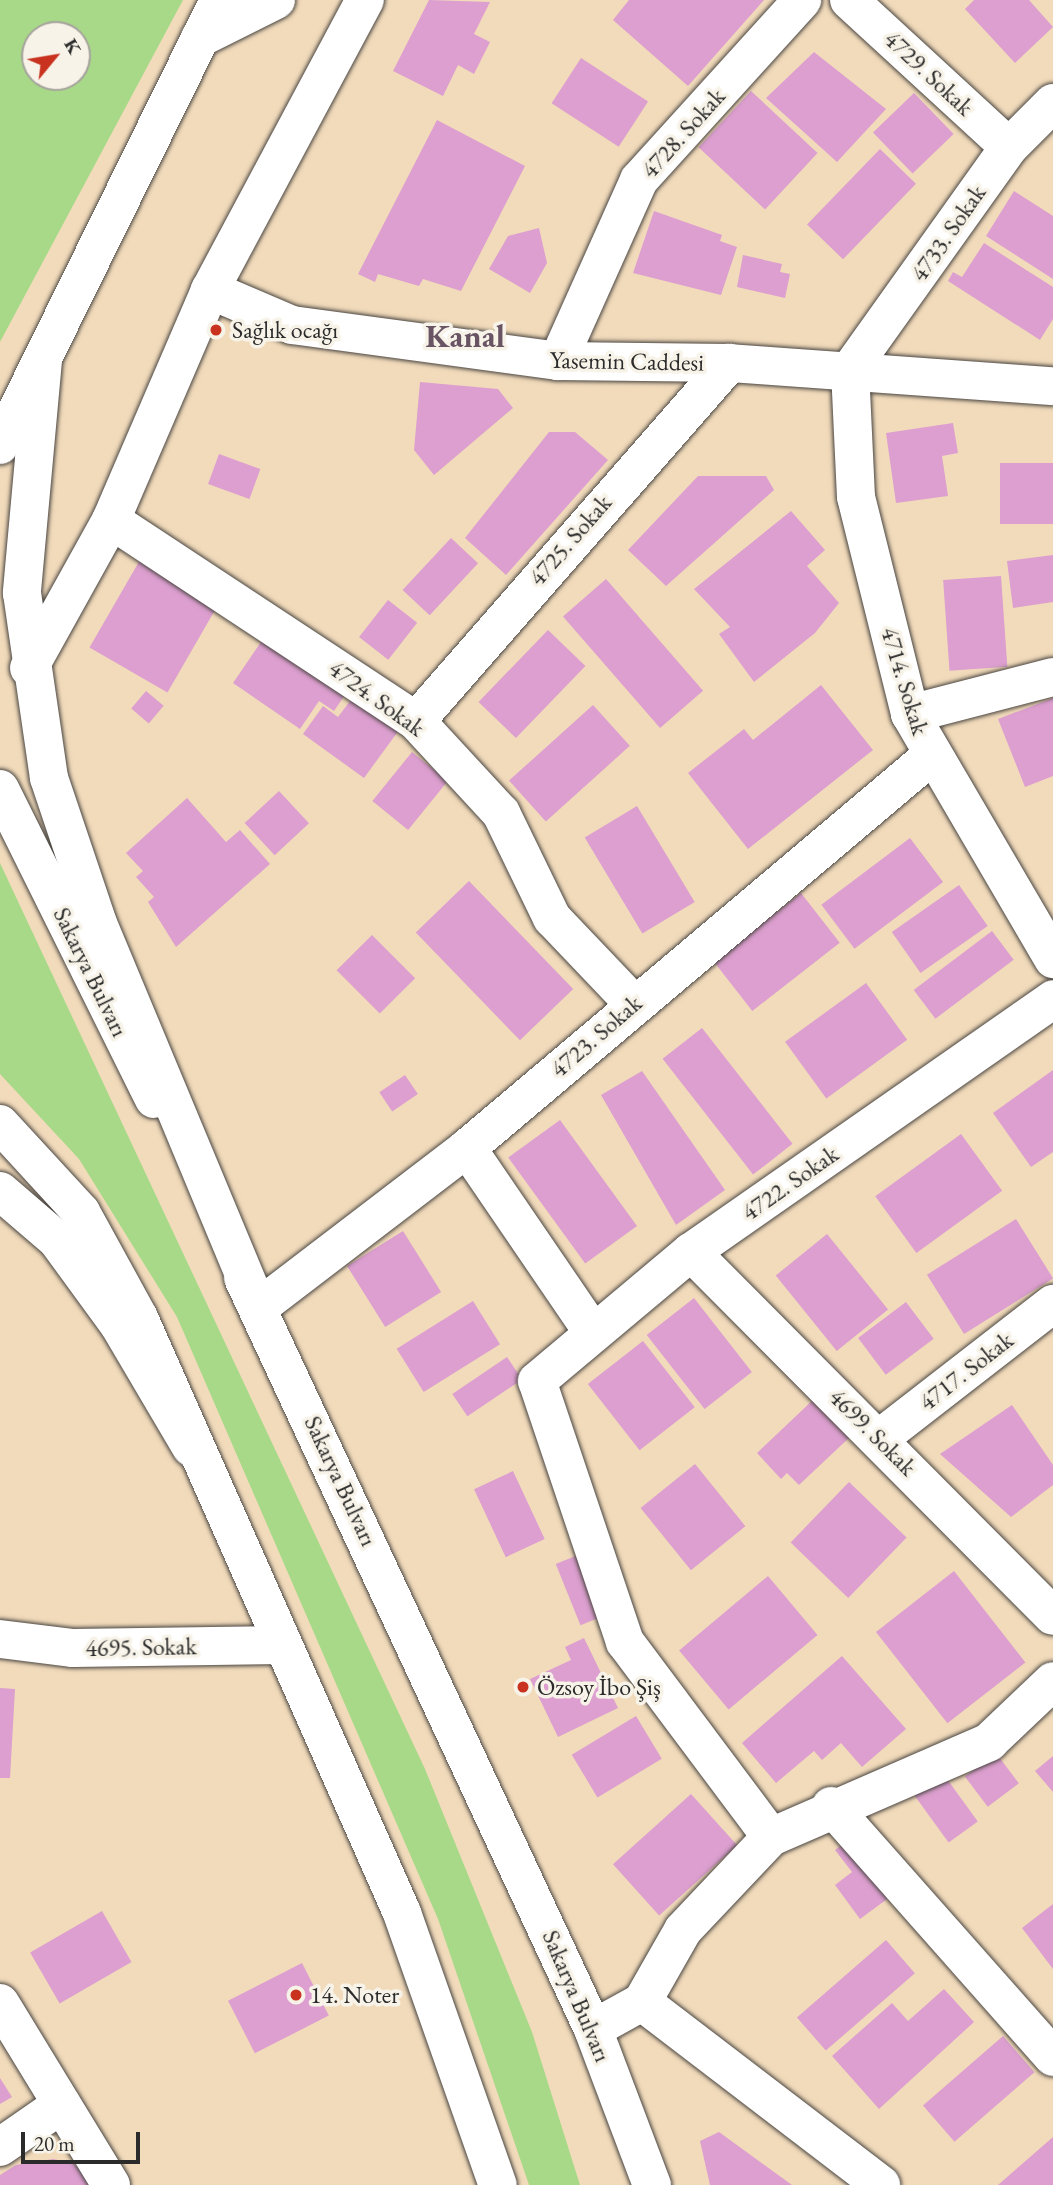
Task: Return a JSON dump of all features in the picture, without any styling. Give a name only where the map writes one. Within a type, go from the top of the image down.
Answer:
[{"type":"main road","points":[[0,445],[219,0]]},
{"type":"main road","points":[[200,38],[276,0]]},
{"type":"main road","points":[[29,668],[111,520],[210,290],[365,0]]},
{"type":"main road","name":"4728. Sokak","points":[[558,361],[639,180],[802,0]]},
{"type":"main road","name":"4729. Sokak","points":[[849,0],[1009,147]]},
{"type":"main road","name":"4733. Sokak","points":[[850,370],[1009,147],[1053,103]]},
{"type":"main road","name":"Yasemin Caddesi","points":[[210,290],[292,325],[558,361],[729,363],[1053,386]]},
{"type":"main road","points":[[43,360],[25,506],[22,593],[29,668],[49,778],[97,921],[258,1308]]},
{"type":"main road","name":"4725. Sokak","points":[[416,721],[729,363]]},
{"type":"main road","name":"4714. Sokak","points":[[850,370],[856,497],[910,715],[930,757],[1053,959]]},
{"type":"main road","name":"4724. Sokak","points":[[111,520],[416,721],[501,813],[552,918],[633,1003]]},
{"type":"main road","points":[[910,715],[1053,677]]},
{"type":"main road","name":"4723. Sokak","points":[[258,1308],[467,1148],[633,1003],[930,757]]},
{"type":"main road","name":"Sakarya Bulvarı","points":[[0,789],[258,1308],[593,2029],[652,2185]]},
{"type":"main road","name":"4722. Sokak","points":[[771,1836],[625,1643],[537,1381],[691,1252],[1053,999]]},
{"type":"main road","points":[[0,1124],[81,1212],[139,1318],[191,1447],[402,1913],[498,2185]]},
{"type":"main road","points":[[467,1148],[593,1334]]},
{"type":"main road","points":[[0,1191],[57,1240],[119,1325],[191,1447]]},
{"type":"main road","name":"4699. Sokak","points":[[691,1252],[880,1438],[1053,1616]]},
{"type":"main road","name":"4717. Sokak","points":[[880,1438],[1053,1304]]},
{"type":"main road","name":"4695. Sokak","points":[[0,1639],[73,1648],[282,1644]]},
{"type":"main road","points":[[593,2029],[642,2002],[683,1930],[771,1836],[831,1806],[989,1742],[1053,1681]]},
{"type":"main road","points":[[831,1806],[1053,2057]]},
{"type":"main road","points":[[642,2002],[881,2185]]},
{"type":"main road","points":[[0,2003],[111,2185]]},
{"type":"main road","points":[[0,2147],[62,2104]]},
{"type":"green space","points":[[0,0],[183,0],[0,342]]},
{"type":"green space","points":[[0,863],[425,1769],[532,2032],[580,2185],[529,2185],[438,1919],[177,1317],[79,1159],[0,1074]]},
{"type":"building","points":[[429,0],[490,2],[474,34],[490,42],[474,74],[458,65],[443,96],[393,71]]},
{"type":"building","points":[[629,0],[764,0],[688,86],[613,20]]},
{"type":"building","points":[[974,0],[1029,0],[1053,27],[1015,63],[965,9]]},
{"type":"building","points":[[814,52],[886,109],[837,162],[766,98]]},
{"type":"building","points":[[581,58],[648,102],[619,147],[552,103]]},
{"type":"building","points":[[751,91],[818,153],[765,209],[698,147]]},
{"type":"building","points":[[914,93],[954,134],[913,174],[873,133]]},
{"type":"building","points":[[437,120],[525,166],[461,291],[423,279],[419,286],[378,274],[375,282],[358,274]]},
{"type":"building","points":[[880,149],[916,184],[843,259],[807,225]]},
{"type":"building","points":[[1014,191],[1053,216],[1053,279],[986,236]]},
{"type":"building","points":[[654,211],[722,235],[720,241],[737,247],[721,295],[633,273]]},
{"type":"building","points":[[539,228],[547,263],[530,293],[489,269],[508,236]]},
{"type":"building","points":[[984,243],[1053,287],[1053,319],[1040,340],[948,281],[953,272],[962,277]]},
{"type":"building","points":[[743,255],[782,264],[780,272],[790,274],[785,298],[737,287]]},
{"type":"building","points":[[420,382],[498,389],[513,408],[434,475],[414,450]]},
{"type":"building","points":[[953,423],[958,453],[942,456],[948,496],[896,503],[886,433]]},
{"type":"building","points":[[549,432],[575,432],[608,460],[506,575],[465,538]]},
{"type":"building","points":[[219,454],[260,469],[249,499],[208,484]]},
{"type":"building","points":[[1000,463],[1053,463],[1053,524],[1000,524]]},
{"type":"building","points":[[698,476],[766,476],[774,490],[666,586],[628,550]]},
{"type":"building","points":[[791,511],[825,550],[807,566],[839,603],[815,633],[754,682],[719,634],[730,627],[694,589]]},
{"type":"building","points":[[451,538],[478,563],[430,615],[403,590]]},
{"type":"building","points":[[144,553],[222,598],[167,692],[90,647]]},
{"type":"building","points":[[1053,555],[1053,602],[1013,608],[1007,561]]},
{"type":"building","points":[[1001,576],[1007,667],[949,671],[943,580]]},
{"type":"building","points":[[606,579],[703,691],[660,728],[563,616]]},
{"type":"building","points":[[388,600],[417,623],[388,660],[359,637]]},
{"type":"building","points":[[548,630],[585,666],[516,738],[479,702]]},
{"type":"building","points":[[265,636],[347,692],[334,711],[319,701],[300,729],[233,683]]},
{"type":"building","points":[[821,685],[873,750],[748,849],[688,773],[744,729],[753,740]]},
{"type":"building","points":[[146,691],[164,706],[149,723],[131,709]]},
{"type":"building","points":[[356,693],[402,726],[364,778],[303,734],[323,706],[338,717]]},
{"type":"building","points":[[1053,698],[1053,776],[1025,787],[998,719]]},
{"type":"building","points":[[593,705],[630,746],[546,821],[509,781]]},
{"type":"building","points":[[412,752],[448,781],[408,830],[372,801]]},
{"type":"building","points":[[279,791],[309,823],[275,855],[245,823]]},
{"type":"building","points":[[187,798],[226,842],[240,830],[270,864],[176,947],[148,902],[154,897],[136,877],[143,871],[126,853]]},
{"type":"building","points":[[637,806],[695,902],[642,933],[585,837]]},
{"type":"building","points":[[910,838],[943,882],[854,949],[821,905]]},
{"type":"building","points":[[469,881],[573,989],[520,1040],[416,932]]},
{"type":"building","points":[[959,885],[988,926],[921,973],[892,932]]},
{"type":"building","points":[[801,893],[840,943],[752,1011],[714,961]]},
{"type":"building","points":[[992,931],[1014,960],[935,1019],[914,990]]},
{"type":"building","points":[[372,935],[415,978],[380,1013],[337,970]]},
{"type":"building","points":[[866,983],[907,1040],[826,1098],[785,1042]]},
{"type":"building","points":[[702,1028],[793,1144],[753,1175],[663,1059]]},
{"type":"building","points":[[1053,1070],[1053,1152],[1031,1167],[993,1113]]},
{"type":"building","points":[[642,1071],[725,1190],[676,1225],[601,1095]]},
{"type":"building","points":[[405,1075],[418,1094],[392,1111],[379,1092]]},
{"type":"building","points":[[560,1120],[637,1226],[585,1264],[508,1158]]},
{"type":"building","points":[[961,1134],[1002,1191],[916,1253],[875,1196]]},
{"type":"building","points":[[1016,1219],[1053,1278],[964,1334],[927,1275]]},
{"type":"building","points":[[403,1231],[441,1292],[385,1327],[347,1266]]},
{"type":"building","points":[[827,1234],[888,1309],[837,1351],[776,1276]]},
{"type":"building","points":[[694,1298],[752,1372],[705,1409],[647,1335]]},
{"type":"building","points":[[473,1301],[500,1344],[424,1392],[397,1349]]},
{"type":"building","points":[[906,1302],[934,1339],[886,1375],[858,1338]]},
{"type":"building","points":[[643,1341],[695,1407],[640,1450],[588,1384]]},
{"type":"building","points":[[507,1357],[522,1379],[467,1416],[452,1394]]},
{"type":"building","points":[[815,1398],[851,1436],[799,1485],[787,1473],[781,1479],[757,1453]]},
{"type":"building","points":[[1012,1405],[1053,1465],[1053,1485],[1011,1517],[940,1454]]},
{"type":"building","points":[[695,1464],[745,1526],[691,1570],[641,1508]]},
{"type":"building","points":[[513,1471],[545,1539],[506,1557],[474,1489]]},
{"type":"building","points":[[849,1482],[907,1538],[848,1598],[791,1542]]},
{"type":"building","points":[[578,1555],[603,1616],[580,1625],[556,1564]]},
{"type":"building","points":[[954,1571],[1025,1662],[947,1723],[876,1632]]},
{"type":"building","points":[[768,1576],[817,1635],[729,1710],[679,1651]]},
{"type":"building","points":[[584,1638],[618,1708],[558,1737],[530,1679],[571,1660],[565,1647]]},
{"type":"building","points":[[842,1656],[906,1729],[862,1767],[841,1743],[822,1760],[814,1751],[776,1783],[742,1743]]},
{"type":"building","points":[[0,1688],[15,1689],[10,1778],[0,1778]]},
{"type":"building","points":[[636,1716],[662,1759],[597,1797],[572,1755]]},
{"type":"building","points":[[996,1753],[1019,1783],[988,1807],[965,1776]]},
{"type":"building","points":[[1053,1756],[1053,1792],[1035,1771]]},
{"type":"building","points":[[939,1768],[978,1821],[949,1843],[910,1789]]},
{"type":"building","points":[[691,1794],[737,1845],[659,1916],[613,1864]]},
{"type":"building","points":[[855,1835],[898,1891],[860,1919],[835,1885],[852,1872],[835,1850]]},
{"type":"building","points":[[1053,1904],[1053,1969],[1022,1928]]},
{"type":"building","points":[[102,1911],[132,1962],[60,2004],[30,1952]]},
{"type":"building","points":[[886,1940],[915,1973],[826,2051],[797,2017]]},
{"type":"building","points":[[302,1963],[329,2016],[255,2053],[228,2001]]},
{"type":"building","points":[[944,1989],[974,2022],[879,2109],[832,2056],[892,2003],[908,2021]]},
{"type":"building","points":[[1003,2036],[1034,2072],[954,2142],[923,2106]]},
{"type":"building","points":[[0,2078],[12,2097],[0,2104]]},
{"type":"building","points":[[719,2132],[792,2185],[710,2185],[700,2141]]},
{"type":"building","points":[[1053,2137],[1053,2185],[998,2185]]},
{"type":"building","points":[[53,2159],[72,2163],[101,2185],[0,2185],[0,2175],[16,2165]]},
{"type":"place","name":"Sağlık ocağı","points":[[216,330]]},
{"type":"place","name":"Özsoy İbo Şiş","points":[[523,1687]]},
{"type":"place","name":"14. Noter","points":[[296,1995]]},
{"type":"district","name":"Kanal","points":[[465,336]]}]
